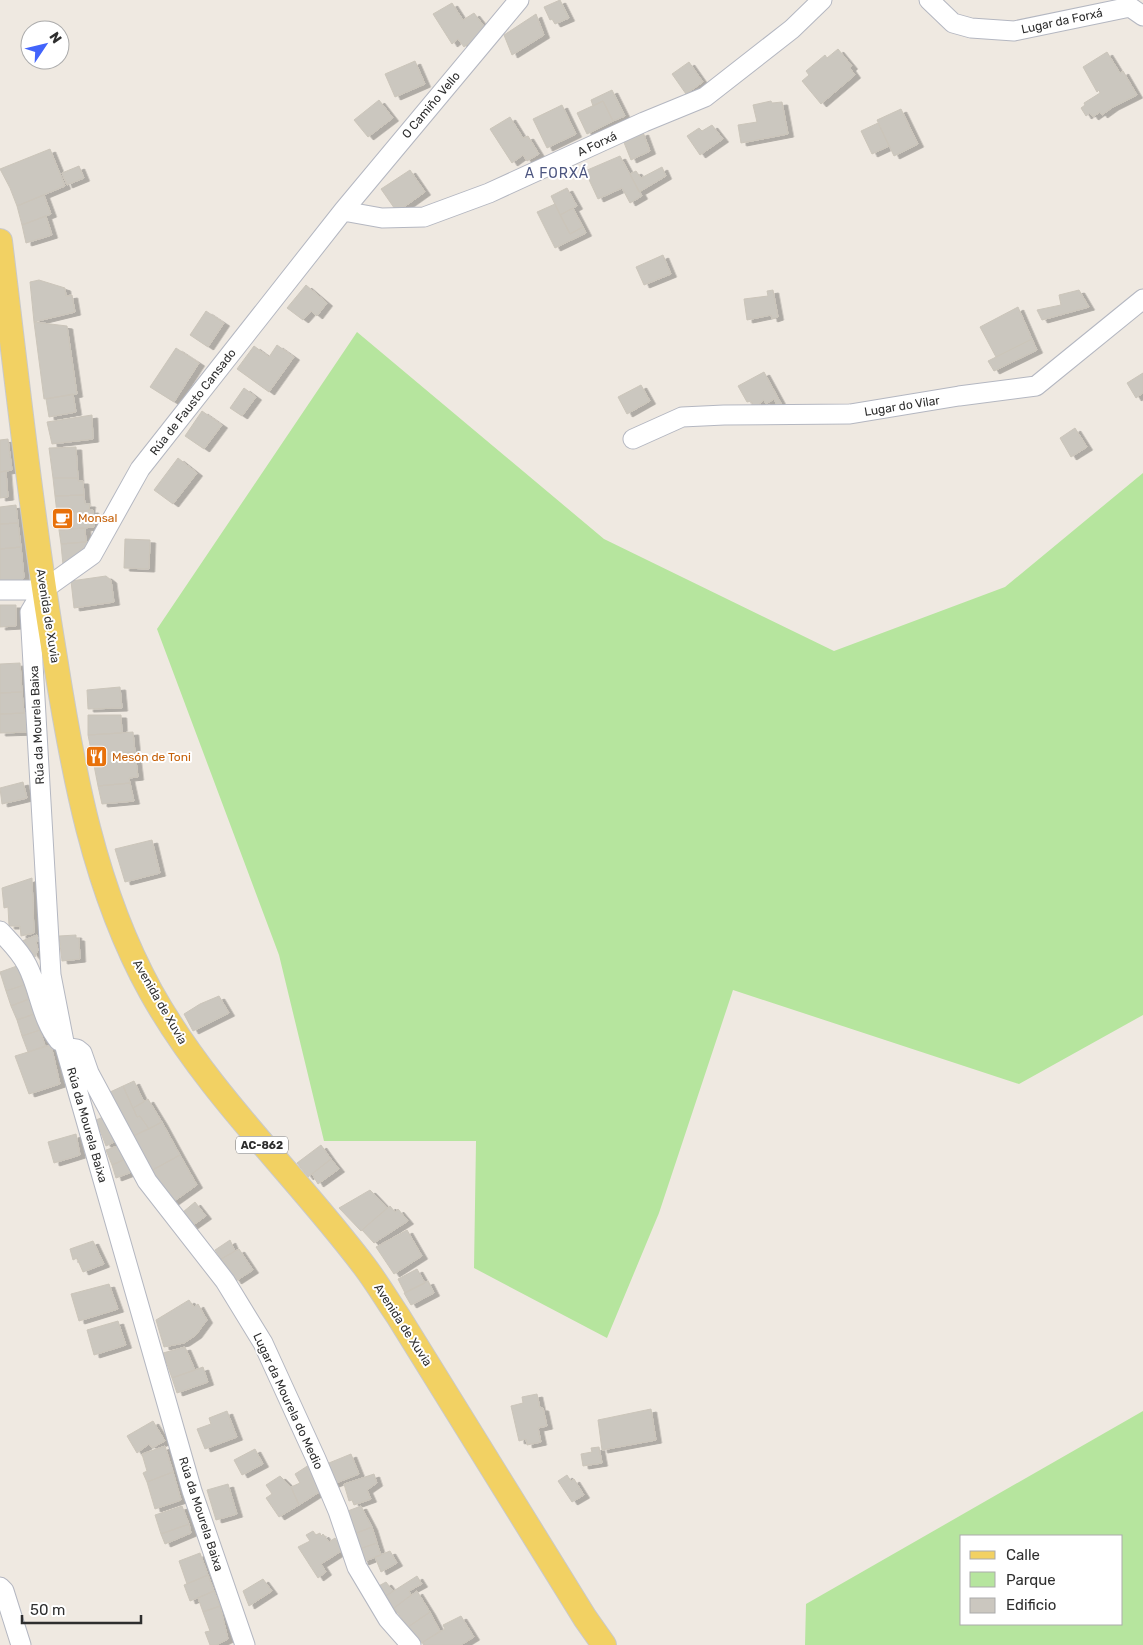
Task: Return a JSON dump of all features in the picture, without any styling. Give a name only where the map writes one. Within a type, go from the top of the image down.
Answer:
[{"type":"main road","name":"Avenida de Xuvia","points":[[0,241],[44,590],[69,745],[84,814],[111,903],[124,937],[148,985],[179,1036],[224,1099],[366,1268],[398,1316],[579,1609],[604,1645]]},
{"type":"street","name":"O Camiño Vello","points":[[343,211],[519,0]]},
{"type":"street","name":"A Forxá","points":[[343,211],[382,218],[424,218],[489,194],[644,122],[705,97],[792,29],[822,0]]},
{"type":"street","name":"Lugar da Forxá","points":[[929,0],[953,23],[971,28],[1014,31],[1130,7],[1143,16]]},
{"type":"street","name":"Rúa de Fausto Cansado","points":[[44,590],[92,555],[140,469],[343,211]]},
{"type":"street","name":"Lugar do Vilar","points":[[633,439],[682,417],[850,414],[959,396],[1036,386],[1143,298]]},
{"type":"street","points":[[0,590],[44,590]]},
{"type":"street","name":"Rúa da Mourela Baixa","points":[[44,590],[30,612],[51,975],[65,1047],[192,1490],[245,1645]]},
{"type":"street","points":[[0,931],[19,951],[28,966],[50,1030],[65,1047]]},
{"type":"street","name":"Lugar da Mourela do Medio","points":[[65,1047],[77,1050],[82,1054],[89,1073],[147,1181],[225,1280],[263,1343],[334,1503],[358,1568],[388,1619],[411,1645]]},
{"type":"street","points":[[0,1587],[4,1591],[21,1645]]},
{"type":"green space","points":[[357,332],[604,539],[834,651],[1005,587],[1143,473],[1143,1015],[1019,1084],[733,990],[659,1213],[607,1338],[474,1268],[476,1141],[324,1141],[279,955],[157,629]]},
{"type":"green space","points":[[1143,1411],[1143,1645],[805,1645],[806,1604]]},
{"type":"building","points":[[560,0],[569,18],[555,24],[552,19],[550,20],[544,7]]},
{"type":"building","points":[[452,3],[463,20],[474,13],[487,30],[464,47],[458,39],[452,44],[433,14]]},
{"type":"building","points":[[536,14],[544,35],[512,55],[504,35]]},
{"type":"building","points":[[838,49],[852,66],[850,68],[855,75],[821,104],[802,81],[809,75],[806,71],[825,55],[827,58]]},
{"type":"building","points":[[1107,52],[1120,73],[1123,71],[1137,95],[1102,115],[1100,112],[1093,117],[1090,113],[1086,116],[1081,108],[1085,105],[1084,103],[1100,93],[1099,90],[1097,92],[1083,67]]},
{"type":"building","points":[[415,61],[425,84],[395,97],[385,74]]},
{"type":"building","points":[[689,62],[703,82],[686,94],[672,74]]},
{"type":"building","points":[[612,90],[625,116],[613,121],[603,101],[593,106],[591,100]]},
{"type":"building","points":[[379,100],[393,118],[368,137],[354,120]]},
{"type":"building","points":[[603,101],[613,121],[587,134],[577,113]]},
{"type":"building","points":[[771,101],[772,103],[782,102],[788,134],[741,143],[738,125],[757,122],[753,105]]},
{"type":"building","points":[[562,105],[576,134],[547,148],[533,119]]},
{"type":"building","points":[[901,109],[918,144],[894,156],[877,120]]},
{"type":"building","points":[[510,117],[523,138],[528,136],[539,154],[527,161],[523,155],[512,163],[490,129]]},
{"type":"building","points":[[878,123],[889,146],[872,154],[861,131]]},
{"type":"building","points":[[712,125],[723,139],[700,155],[687,136],[699,128],[702,131]]},
{"type":"building","points":[[643,132],[650,151],[631,160],[623,140]]},
{"type":"building","points":[[50,149],[65,186],[17,206],[0,169]]},
{"type":"building","points":[[620,156],[642,196],[630,203],[622,188],[598,199],[585,171]]},
{"type":"building","points":[[79,166],[84,178],[67,185],[62,173]]},
{"type":"building","points":[[662,167],[666,176],[639,192],[630,174],[636,171],[641,178]]},
{"type":"building","points":[[410,170],[425,192],[397,212],[381,189]]},
{"type":"building","points":[[567,188],[577,206],[560,215],[551,196]]},
{"type":"building","points":[[44,195],[51,214],[22,225],[17,206]]},
{"type":"building","points":[[555,204],[570,234],[583,227],[586,233],[555,248],[537,212]]},
{"type":"building","points":[[573,208],[583,227],[570,234],[560,215]]},
{"type":"building","points":[[46,216],[52,235],[26,243],[22,225]]},
{"type":"building","points":[[663,255],[671,274],[644,285],[636,267]]},
{"type":"building","points":[[39,280],[65,288],[66,296],[72,295],[75,312],[34,322],[30,282]]},
{"type":"building","points":[[306,285],[327,303],[317,316],[311,311],[303,320],[287,308]]},
{"type":"building","points":[[773,290],[778,317],[772,319],[771,315],[747,320],[744,299],[768,296],[767,291]]},
{"type":"building","points":[[1079,290],[1089,307],[1042,320],[1037,310],[1061,305],[1059,295]]},
{"type":"building","points":[[1018,307],[1032,339],[996,357],[980,327]]},
{"type":"building","points":[[206,311],[224,323],[208,347],[190,335]]},
{"type":"building","points":[[34,322],[67,326],[77,394],[44,399]]},
{"type":"building","points":[[1032,339],[1037,350],[994,371],[988,361]]},
{"type":"building","points":[[277,345],[294,357],[269,392],[237,369],[254,346],[269,357]]},
{"type":"building","points":[[176,348],[199,363],[174,402],[150,387]]},
{"type":"building","points":[[764,372],[782,405],[778,407],[774,399],[766,404],[764,400],[760,403],[759,408],[755,408],[751,401],[747,402],[738,386]]},
{"type":"building","points":[[1143,373],[1143,393],[1136,398],[1127,383]]},
{"type":"building","points":[[641,385],[650,401],[627,414],[618,397]]},
{"type":"building","points":[[244,388],[256,397],[242,416],[230,408]]},
{"type":"building","points":[[73,394],[76,412],[49,417],[46,399]]},
{"type":"building","points":[[202,411],[222,425],[204,449],[185,436]]},
{"type":"building","points":[[92,415],[93,439],[52,444],[47,422]]},
{"type":"building","points":[[1075,428],[1087,447],[1071,457],[1060,438]]},
{"type":"building","points":[[8,439],[12,470],[0,472],[0,440]]},
{"type":"building","points":[[76,447],[78,478],[53,478],[49,448]]},
{"type":"building","points":[[178,458],[197,473],[173,504],[154,490]]},
{"type":"building","points":[[6,471],[8,497],[0,498],[0,472]]},
{"type":"building","points":[[53,478],[78,478],[78,481],[83,481],[84,495],[55,496]]},
{"type":"building","points":[[84,495],[85,504],[90,504],[89,511],[57,513],[55,496]]},
{"type":"building","points":[[16,505],[18,523],[0,524],[0,507]]},
{"type":"building","points":[[93,510],[94,527],[59,530],[57,513]]},
{"type":"building","points":[[18,523],[21,547],[0,549],[0,524]]},
{"type":"building","points":[[85,528],[86,542],[61,544],[59,530]]},
{"type":"building","points":[[125,539],[150,540],[149,569],[124,568]]},
{"type":"building","points":[[96,541],[63,565],[61,544]]},
{"type":"building","points":[[21,547],[24,577],[21,581],[0,583],[0,549]]},
{"type":"building","points":[[106,576],[111,580],[114,602],[74,608],[71,581]]},
{"type":"building","points":[[0,605],[16,605],[16,626],[0,627]]},
{"type":"building","points":[[20,663],[22,692],[0,693],[0,664]]},
{"type":"building","points":[[120,687],[122,708],[88,709],[87,690]]},
{"type":"building","points":[[22,692],[24,713],[0,714],[0,693]]},
{"type":"building","points":[[29,713],[30,732],[0,733],[0,714]]},
{"type":"building","points":[[88,715],[121,715],[122,733],[88,735]]},
{"type":"building","points":[[133,732],[135,752],[92,755],[88,735]]},
{"type":"building","points":[[135,752],[138,777],[129,778],[130,783],[98,786],[92,755]]},
{"type":"building","points":[[23,782],[27,798],[2,804],[0,788]]},
{"type":"building","points":[[130,783],[134,801],[102,804],[98,786]]},
{"type":"building","points":[[152,840],[160,873],[125,882],[115,849]]},
{"type":"building","points":[[32,878],[34,933],[21,936],[20,926],[9,926],[8,907],[4,908],[2,888]]},
{"type":"building","points":[[37,935],[39,941],[36,942],[38,950],[35,957],[22,941]]},
{"type":"building","points":[[76,935],[76,938],[79,938],[80,959],[62,961],[59,936]]},
{"type":"building","points":[[17,966],[24,985],[6,991],[0,972]]},
{"type":"building","points":[[24,985],[29,999],[11,1006],[6,991]]},
{"type":"building","points":[[219,996],[229,1013],[193,1031],[184,1014],[200,1004]]},
{"type":"building","points":[[29,999],[34,1014],[17,1020],[11,1006]]},
{"type":"building","points":[[34,1014],[40,1030],[22,1036],[17,1020]]},
{"type":"building","points":[[40,1030],[45,1046],[28,1052],[22,1036]]},
{"type":"building","points":[[51,1045],[60,1084],[29,1094],[15,1056]]},
{"type":"building","points":[[134,1081],[144,1102],[133,1108],[123,1086]]},
{"type":"building","points":[[123,1086],[137,1117],[140,1116],[149,1129],[131,1137],[108,1093]]},
{"type":"building","points":[[148,1099],[162,1122],[149,1129],[140,1116],[137,1117],[133,1108]]},
{"type":"building","points":[[108,1115],[121,1139],[106,1146],[96,1120]]},
{"type":"building","points":[[162,1122],[180,1155],[149,1172],[131,1137]]},
{"type":"building","points":[[76,1134],[80,1155],[54,1163],[48,1142]]},
{"type":"building","points":[[123,1144],[130,1157],[112,1165],[106,1150]]},
{"type":"building","points":[[321,1145],[331,1159],[308,1177],[297,1163]]},
{"type":"building","points":[[180,1155],[197,1185],[173,1202],[149,1172]]},
{"type":"building","points":[[130,1157],[137,1170],[116,1178],[112,1165]]},
{"type":"building","points":[[331,1159],[339,1169],[318,1184],[312,1174]]},
{"type":"building","points":[[370,1190],[387,1208],[361,1231],[339,1208]]},
{"type":"building","points":[[195,1202],[206,1216],[192,1226],[183,1212]]},
{"type":"building","points":[[390,1206],[395,1212],[398,1209],[408,1221],[374,1243],[362,1230]]},
{"type":"building","points":[[407,1230],[422,1256],[394,1274],[376,1247]]},
{"type":"building","points":[[230,1240],[235,1251],[221,1259],[215,1250]]},
{"type":"building","points":[[93,1241],[104,1264],[83,1272],[77,1258],[73,1260],[70,1249]]},
{"type":"building","points":[[239,1249],[253,1270],[236,1281],[221,1259]]},
{"type":"building","points":[[417,1269],[425,1283],[405,1293],[398,1279]]},
{"type":"building","points":[[428,1281],[434,1293],[411,1305],[404,1293]]},
{"type":"building","points":[[109,1284],[118,1309],[79,1321],[71,1294]]},
{"type":"building","points":[[189,1300],[194,1307],[198,1304],[207,1320],[196,1335],[184,1343],[164,1347],[156,1320]]},
{"type":"building","points":[[118,1321],[126,1345],[94,1355],[87,1330]]},
{"type":"building","points":[[185,1347],[195,1370],[172,1378],[163,1353]]},
{"type":"building","points":[[203,1367],[208,1382],[177,1393],[172,1378]]},
{"type":"building","points":[[537,1394],[540,1408],[543,1408],[547,1426],[538,1428],[541,1442],[527,1445],[526,1439],[519,1441],[511,1406],[523,1403],[522,1397]]},
{"type":"building","points":[[651,1409],[656,1440],[602,1450],[598,1420]]},
{"type":"building","points":[[227,1411],[237,1437],[205,1449],[197,1429],[211,1424],[209,1418]]},
{"type":"building","points":[[153,1421],[165,1441],[152,1448],[149,1444],[137,1453],[127,1436]]},
{"type":"building","points":[[165,1446],[173,1472],[147,1482],[143,1473],[147,1471],[142,1454]]},
{"type":"building","points":[[599,1447],[602,1463],[583,1466],[581,1454],[592,1452],[591,1448]]},
{"type":"building","points":[[255,1449],[263,1464],[242,1475],[234,1460]]},
{"type":"building","points":[[351,1454],[359,1474],[331,1485],[324,1465]]},
{"type":"building","points":[[309,1465],[321,1491],[299,1505],[291,1487],[300,1483],[295,1474]]},
{"type":"building","points":[[173,1472],[181,1500],[155,1509],[147,1482]]},
{"type":"building","points":[[374,1474],[377,1483],[367,1490],[371,1499],[354,1505],[352,1500],[349,1501],[344,1484]]},
{"type":"building","points":[[567,1475],[571,1481],[574,1479],[584,1495],[572,1502],[558,1481]]},
{"type":"building","points":[[280,1476],[291,1487],[299,1505],[279,1517],[266,1498],[272,1494],[266,1485]]},
{"type":"building","points":[[228,1484],[237,1514],[216,1520],[207,1490]]},
{"type":"building","points":[[182,1506],[189,1524],[161,1534],[155,1515]]},
{"type":"building","points":[[361,1506],[372,1527],[354,1534],[345,1512]]},
{"type":"building","points":[[189,1524],[191,1533],[165,1544],[161,1534]]},
{"type":"building","points":[[372,1527],[377,1543],[359,1549],[354,1534]]},
{"type":"building","points":[[313,1531],[316,1535],[320,1533],[321,1536],[323,1534],[329,1542],[335,1538],[343,1550],[321,1564],[326,1572],[318,1578],[298,1547],[310,1541],[306,1535]]},
{"type":"building","points":[[377,1543],[381,1555],[363,1562],[359,1549]]},
{"type":"building","points":[[390,1551],[397,1563],[381,1572],[375,1557]]},
{"type":"building","points":[[200,1553],[208,1575],[187,1584],[179,1561]]},
{"type":"building","points":[[208,1575],[214,1591],[190,1601],[184,1585]]},
{"type":"building","points":[[417,1576],[422,1584],[409,1591],[411,1595],[389,1612],[381,1599]]},
{"type":"building","points":[[263,1579],[272,1591],[249,1606],[243,1591]]},
{"type":"building","points":[[386,1582],[393,1591],[381,1599],[373,1589]]},
{"type":"building","points":[[214,1591],[220,1606],[203,1612],[198,1598]]},
{"type":"building","points":[[417,1591],[430,1612],[408,1627],[394,1608]]},
{"type":"building","points":[[220,1606],[228,1639],[216,1645],[210,1645],[205,1632],[210,1631],[203,1612]]},
{"type":"building","points":[[430,1612],[440,1631],[420,1644],[408,1627]]},
{"type":"building","points":[[461,1616],[474,1637],[461,1645],[425,1645],[423,1642],[445,1629],[443,1625]]},
{"type":"place","name":"Monsal","points":[[62,518]]},
{"type":"place","name":"Mesón de Toni","points":[[96,757]]},
{"type":"district","name":"A FORXÁ","points":[[557,173]]}]
